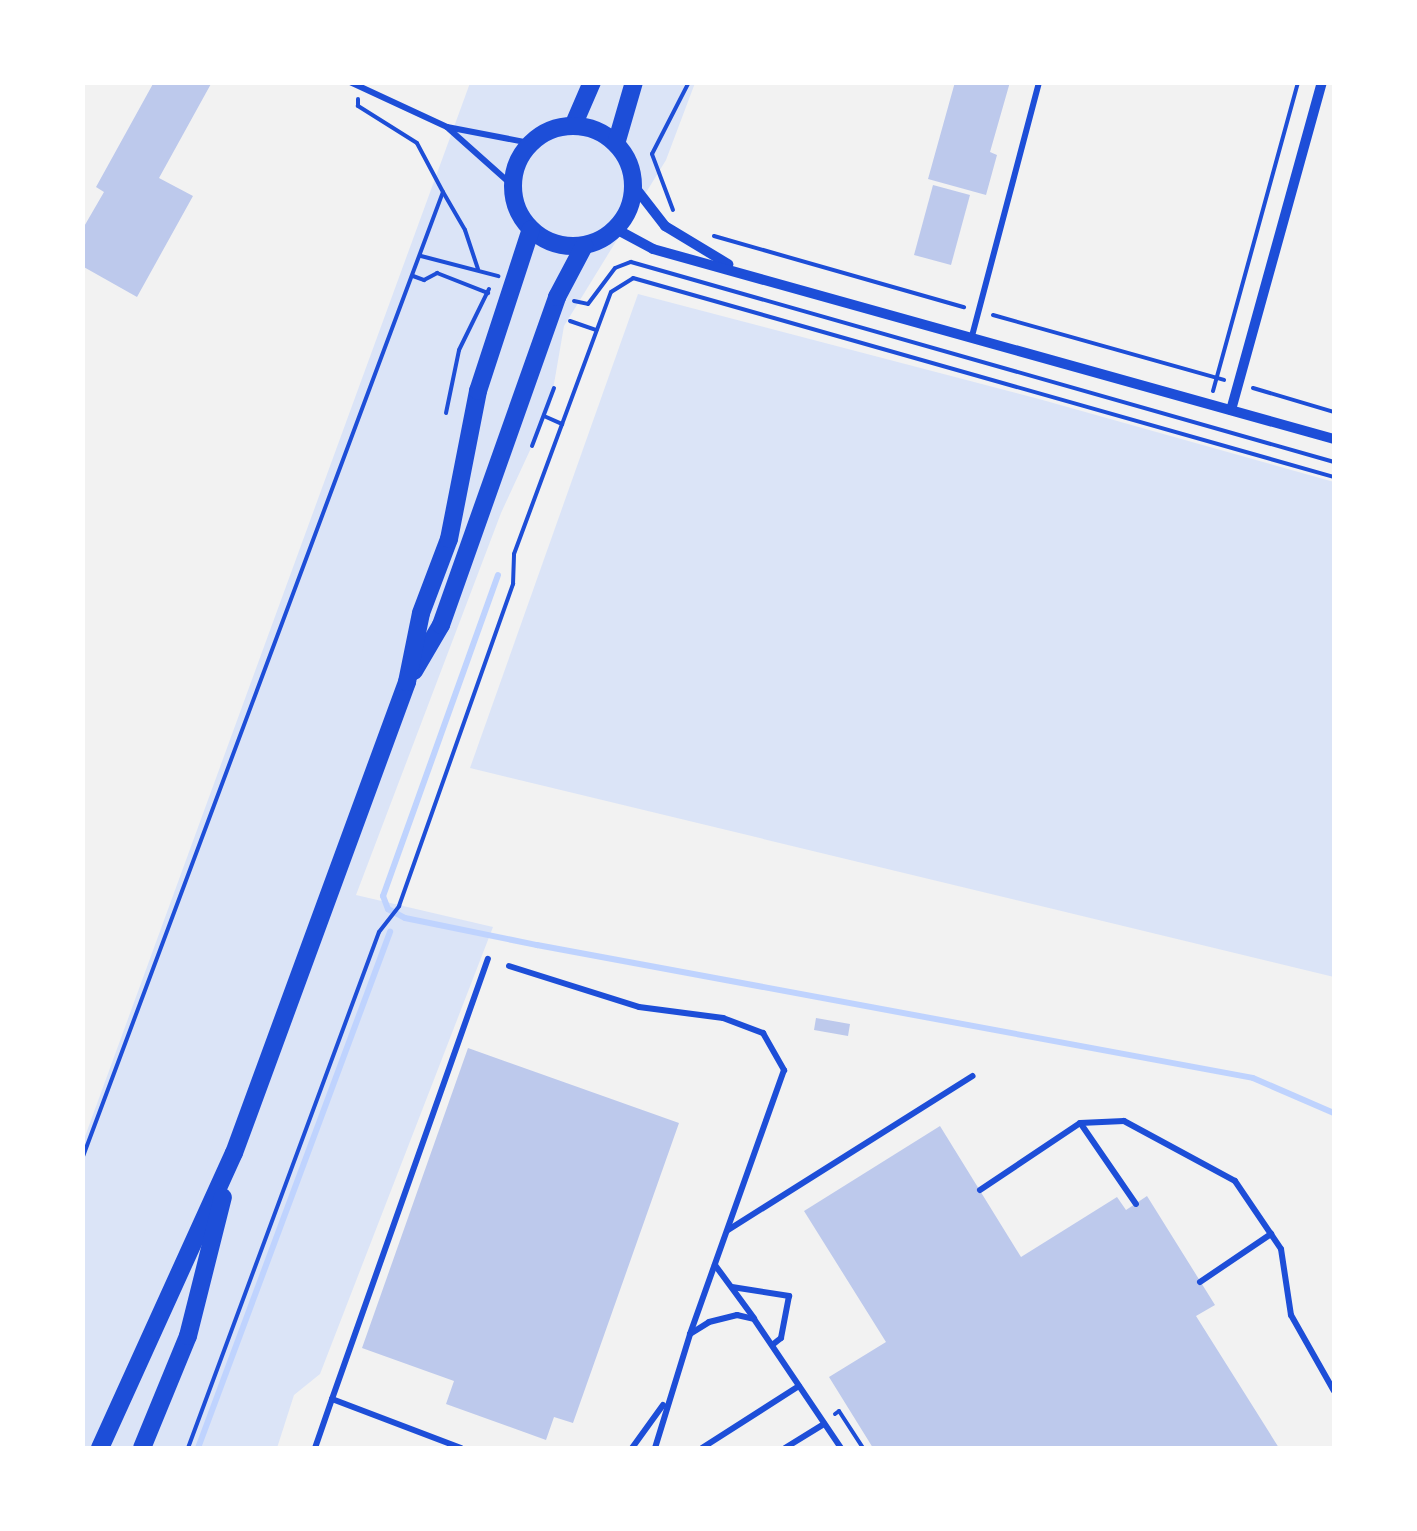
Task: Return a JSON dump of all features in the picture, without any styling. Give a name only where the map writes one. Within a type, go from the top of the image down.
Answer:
[{"type":"main road","points":[[573,126],[592,82]]},
{"type":"main road","points":[[616,144],[634,82]]},
{"type":"main road","points":[[573,126],[596,130],[616,144],[629,163],[634,186],[629,210],[616,229],[584,246],[555,244],[530,229],[517,209],[512,186],[517,163],[530,144],[550,130],[573,126]]},
{"type":"main road","points":[[100,1448],[234,1153],[407,682],[421,613],[449,539],[505,279],[530,229]]},
{"type":"main road","points":[[407,682],[441,625],[557,296],[584,246]]},
{"type":"main road","points":[[142,1448],[188,1336],[234,1153]]},
{"type":"street","points":[[1231,410],[1322,82]]},
{"type":"street","points":[[634,186],[664,226],[738,270]]},
{"type":"street","points":[[616,229],[653,249],[1334,439]]},
{"type":"lane","points":[[350,82],[447,127],[530,144]]},
{"type":"lane","points":[[380,96],[382,82]]},
{"type":"lane","points":[[972,336],[1039,82]]},
{"type":"lane","points":[[447,127],[512,186]]},
{"type":"lane","points":[[315,1448],[488,959]]},
{"type":"lane","points":[[509,966],[638,1006],[723,1018],[763,1033],[784,1070],[667,1400],[654,1448]]},
{"type":"lane","points":[[727,1230],[973,1076]]},
{"type":"lane","points":[[980,1190],[1080,1123],[1124,1121],[1235,1181],[1281,1249],[1291,1316],[1334,1392]]},
{"type":"lane","points":[[1080,1123],[1136,1204]]},
{"type":"lane","points":[[1200,1282],[1271,1234]]},
{"type":"lane","points":[[715,1266],[841,1448]]},
{"type":"lane","points":[[732,1287],[789,1296],[781,1338],[772,1345]]},
{"type":"lane","points":[[690,1334],[723,1318],[737,1315],[754,1319]]},
{"type":"lane","points":[[702,1448],[799,1386]]},
{"type":"lane","points":[[332,1399],[461,1448]]},
{"type":"lane","points":[[632,1448],[667,1400]]},
{"type":"lane","points":[[785,1448],[824,1424]]},
{"type":"path","points":[[675,215],[652,154],[690,82]]},
{"type":"path","points":[[1213,394],[1298,82]]},
{"type":"path","points":[[359,87],[358,106],[417,143],[465,230],[479,270]]},
{"type":"path","points":[[82,1159],[443,192]]},
{"type":"path","points":[[703,232],[1334,412]]},
{"type":"path","points":[[421,256],[505,279],[489,293],[459,350],[446,413]]},
{"type":"path","points":[[557,296],[588,304],[614,268],[631,262],[1334,462]]},
{"type":"path","points":[[413,276],[424,280],[437,273],[489,293]]},
{"type":"path","points":[[188,1448],[382,926],[399,906],[513,584],[514,554],[611,292],[633,278],[1334,477]]},
{"type":"path","points":[[570,321],[596,330]]},
{"type":"path","points":[[532,446],[554,388]]},
{"type":"path","points":[[1206,425],[1210,410]]},
{"type":"path","points":[[543,416],[562,424]]},
{"type":"path","points":[[824,1424],[840,1411],[863,1448]]},
{"type":"shaded area","points":[[470,83],[695,83],[666,160],[564,326],[550,407],[501,513],[356,895],[493,927],[320,1374],[294,1395],[277,1448],[83,1448],[83,1142]]},
{"type":"shaded area","points":[[638,294],[1039,399],[1334,482],[1334,977],[470,768]]},
{"type":"building","points":[[154,82],[212,82],[159,178],[193,196],[137,297],[82,266],[82,230],[104,192],[96,187]]},
{"type":"building","points":[[955,82],[1010,82],[990,152],[997,155],[986,195],[928,179]]},
{"type":"building","points":[[933,185],[970,195],[951,265],[914,255]]},
{"type":"building","points":[[816,1018],[850,1024],[848,1036],[814,1030]]},
{"type":"building","points":[[468,1048],[679,1123],[573,1423],[554,1417],[546,1440],[446,1404],[454,1381],[362,1348]]},
{"type":"building","points":[[940,1126],[1021,1257],[1117,1197],[1126,1210],[1147,1196],[1215,1305],[1196,1316],[1279,1448],[873,1448],[829,1377],[886,1342],[804,1211]]},
{"type":"waterway","points":[[498,575],[383,896],[388,909],[405,918],[537,945],[1253,1078],[1334,1113]]},
{"type":"waterway","points":[[198,1448],[390,932]]}]
